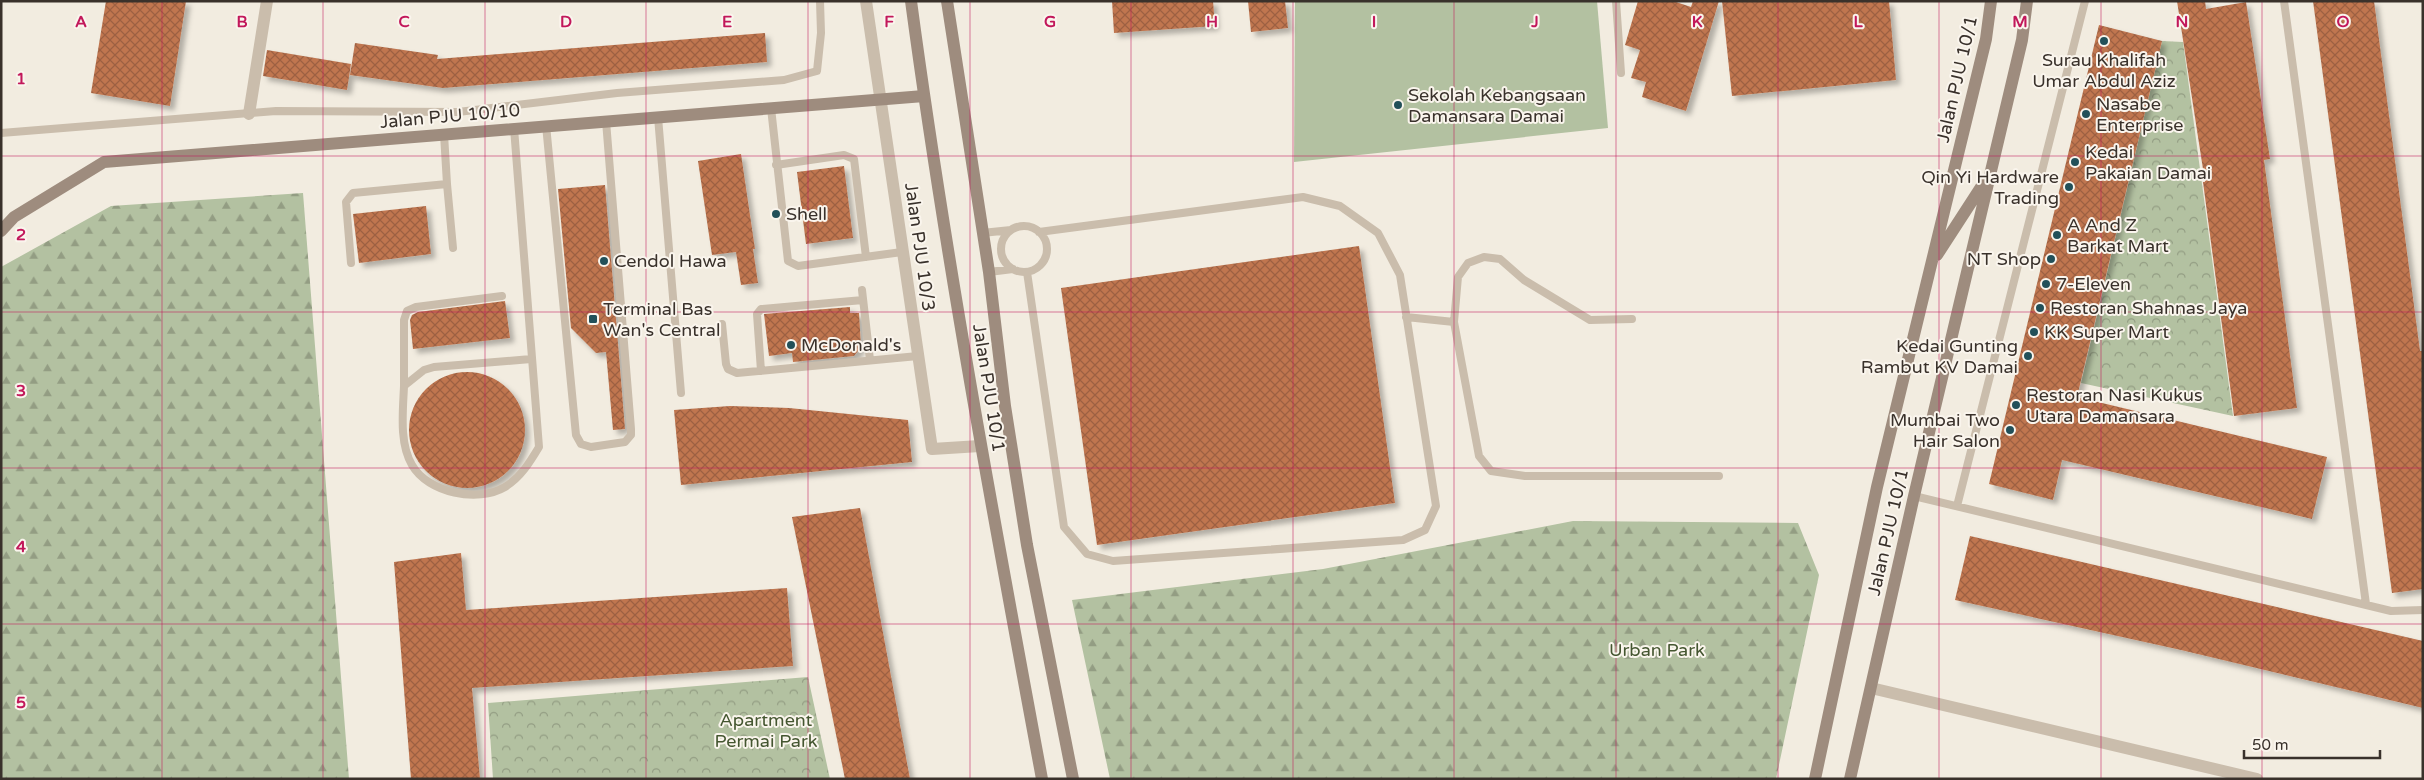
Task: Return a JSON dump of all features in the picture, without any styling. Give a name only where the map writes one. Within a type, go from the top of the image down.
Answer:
[{"type":"street","points":[[249,114],[267,1]]},
{"type":"street","name":"Jalan PJU 10/3","points":[[866,1],[932,450],[980,446]]},
{"type":"street","name":"Jalan PJU 10/1","points":[[911,1],[924,96],[980,446],[1042,779]]},
{"type":"street","name":"Jalan PJU 10/1","points":[[947,1],[989,272],[1005,406],[1027,545],[1073,779]]},
{"type":"street","name":"Jalan PJU 10/1","points":[[1815,779],[1877,487],[1986,39],[1991,1]]},
{"type":"street","name":"Jalan PJU 10/1","points":[[1850,779],[1914,496],[2022,40],[2027,1]]},
{"type":"street","name":"Jalan PJU 10/10","points":[[1,231],[14,217],[104,162],[924,96]]},
{"type":"street","points":[[1932,263],[1990,173]]},
{"type":"street","points":[[1871,688],[2257,779]]},
{"type":"lane","points":[[1,133],[276,111],[458,112],[617,93],[784,80],[817,71],[820,1]]},
{"type":"lane","points":[[1616,1],[1621,73]]},
{"type":"lane","points":[[1957,506],[2085,1]]},
{"type":"lane","points":[[2284,1],[2366,604]]},
{"type":"lane","points":[[771,108],[788,261],[798,266],[902,252]]},
{"type":"lane","points":[[658,117],[681,393]]},
{"type":"lane","points":[[546,126],[576,435],[581,444],[591,447],[625,442],[631,435],[632,430],[606,121]]},
{"type":"lane","points":[[502,296],[416,307],[407,311],[404,320],[403,424],[406,450],[412,466],[431,484],[446,491],[462,494],[482,493],[503,488],[517,478],[529,464],[539,446],[514,128]]},
{"type":"lane","points":[[444,134],[453,248]]},
{"type":"lane","points":[[776,165],[844,155],[854,159],[866,257]]},
{"type":"lane","points":[[351,263],[346,202],[354,193],[447,184]]},
{"type":"lane","points":[[982,233],[1011,230],[1026,226],[1039,232],[1303,197],[1340,206],[1378,233],[1400,275],[1436,506],[1425,530],[1403,540],[1113,562],[1087,554],[1064,527],[1027,272]]},
{"type":"lane","points":[[1011,230],[1002,242],[1001,250],[1003,258],[1012,269]]},
{"type":"lane","points":[[989,272],[1012,269],[1027,272],[1040,266],[1047,252],[1047,245],[1039,232]]},
{"type":"lane","points":[[1632,319],[1590,320],[1524,280],[1500,259],[1484,256],[1468,263],[1458,277],[1454,322],[1479,456],[1491,471],[1525,476],[1719,476]]},
{"type":"lane","points":[[862,290],[870,360]]},
{"type":"lane","points":[[761,371],[758,314],[761,309],[863,300]]},
{"type":"lane","points":[[1406,317],[1454,322]]},
{"type":"lane","points":[[722,324],[728,369],[738,374],[918,356]]},
{"type":"lane","points":[[404,386],[424,370],[434,367],[531,359]]},
{"type":"lane","points":[[1914,496],[2391,611],[2423,610]]},
{"type":"green space","name":"Sekolah Kebangsaan Damansara Damai","points":[[1295,1],[1597,1],[1608,128],[1294,162]]},
{"type":"green space","points":[[2162,41],[2183,42],[2233,416],[2081,383]]},
{"type":"green space","points":[[303,193],[349,779],[1,779],[1,267],[111,206]]},
{"type":"green space","name":"Urban Park","points":[[1573,521],[1798,523],[1819,575],[1776,779],[1110,779],[1072,600],[1323,569]]},
{"type":"green space","name":"Apartment Permai Park","points":[[808,677],[830,779],[493,779],[488,703]]},
{"type":"building","points":[[106,1],[186,1],[170,106],[91,93]]},
{"type":"building","points":[[1112,1],[1213,1],[1215,26],[1114,33]]},
{"type":"building","points":[[1248,1],[1285,1],[1288,28],[1251,32]]},
{"type":"building","points":[[1638,1],[1673,1],[1691,7],[1693,1],[1719,1],[1686,111],[1642,97],[1646,82],[1631,78],[1640,50],[1625,45]]},
{"type":"building","points":[[1722,1],[1889,1],[1896,80],[1732,96]]},
{"type":"building","points":[[2177,1],[2205,1],[2206,9],[2246,2],[2270,159],[2264,160],[2297,408],[2234,416],[2203,182],[2205,182]]},
{"type":"building","points":[[2313,1],[2374,1],[2420,351],[2423,351],[2423,589],[2392,593]]},
{"type":"building","points":[[2099,25],[2162,41],[2077,397],[2327,457],[2312,519],[2062,460],[2053,500],[1989,484]]},
{"type":"building","points":[[765,33],[767,62],[443,88],[350,75],[355,43],[438,55],[437,59]]},
{"type":"building","points":[[267,50],[351,64],[347,90],[263,76]]},
{"type":"building","points":[[741,154],[758,283],[741,285],[736,252],[712,255],[698,161]]},
{"type":"building","points":[[844,166],[853,238],[806,244],[797,172]]},
{"type":"building","points":[[605,185],[625,429],[613,430],[606,352],[596,353],[571,328],[558,189]]},
{"type":"building","points":[[426,206],[431,254],[359,263],[353,214]]},
{"type":"building","points":[[1359,246],[1395,503],[1097,545],[1061,288]]},
{"type":"building","points":[[505,301],[510,338],[413,349],[410,320],[412,315],[418,312]]},
{"type":"building","points":[[850,307],[850,313],[859,313],[861,347],[854,356],[793,362],[792,353],[769,356],[764,314]]},
{"type":"building","points":[[467,372],[489,376],[499,381],[508,389],[516,398],[521,408],[525,430],[521,452],[516,462],[508,471],[499,479],[489,484],[467,488],[445,484],[435,479],[426,471],[418,462],[413,452],[409,430],[413,408],[418,398],[426,389],[435,381],[445,376]]},
{"type":"building","points":[[730,406],[789,408],[908,420],[912,462],[681,485],[674,410]]},
{"type":"building","points":[[860,508],[910,779],[845,779],[792,517]]},
{"type":"building","points":[[1970,536],[2423,641],[2423,708],[2181,650],[1955,600]]},
{"type":"building","points":[[461,553],[466,610],[787,588],[793,666],[472,688],[480,779],[411,779],[394,562]]},
{"type":"place","name":"Surau Khalifah Umar Abdul Aziz","points":[[2104,41]]},
{"type":"place","name":"Sekolah Kebangsaan Damansara Damai","points":[[1398,105]]},
{"type":"place","name":"Nasabe Enterprise","points":[[2086,114]]},
{"type":"place","name":"Kedai Pakaian Damai","points":[[2075,162]]},
{"type":"place","name":"Qin Yi Hardware Trading","points":[[2069,187]]},
{"type":"place","name":"Shell","points":[[776,214]]},
{"type":"place","name":"A And Z Barkat Mart","points":[[2057,235]]},
{"type":"place","name":"NT Shop","points":[[2051,259]]},
{"type":"place","name":"Cendol Hawa","points":[[604,261]]},
{"type":"place","name":"7-Eleven","points":[[2046,284]]},
{"type":"place","name":"Restoran Shahnas Jaya","points":[[2040,308]]},
{"type":"place","name":"Terminal Bas Wan's Central","points":[[593,319]]},
{"type":"place","name":"KK Super Mart","points":[[2034,332]]},
{"type":"place","name":"McDonald's","points":[[791,345]]},
{"type":"place","name":"Kedai Gunting Rambut KV Damai","points":[[2028,356]]},
{"type":"place","name":"Restoran Nasi Kukus Utara Damansara","points":[[2016,405]]},
{"type":"place","name":"Mumbai Two Hair Salon","points":[[2010,430]]}]
